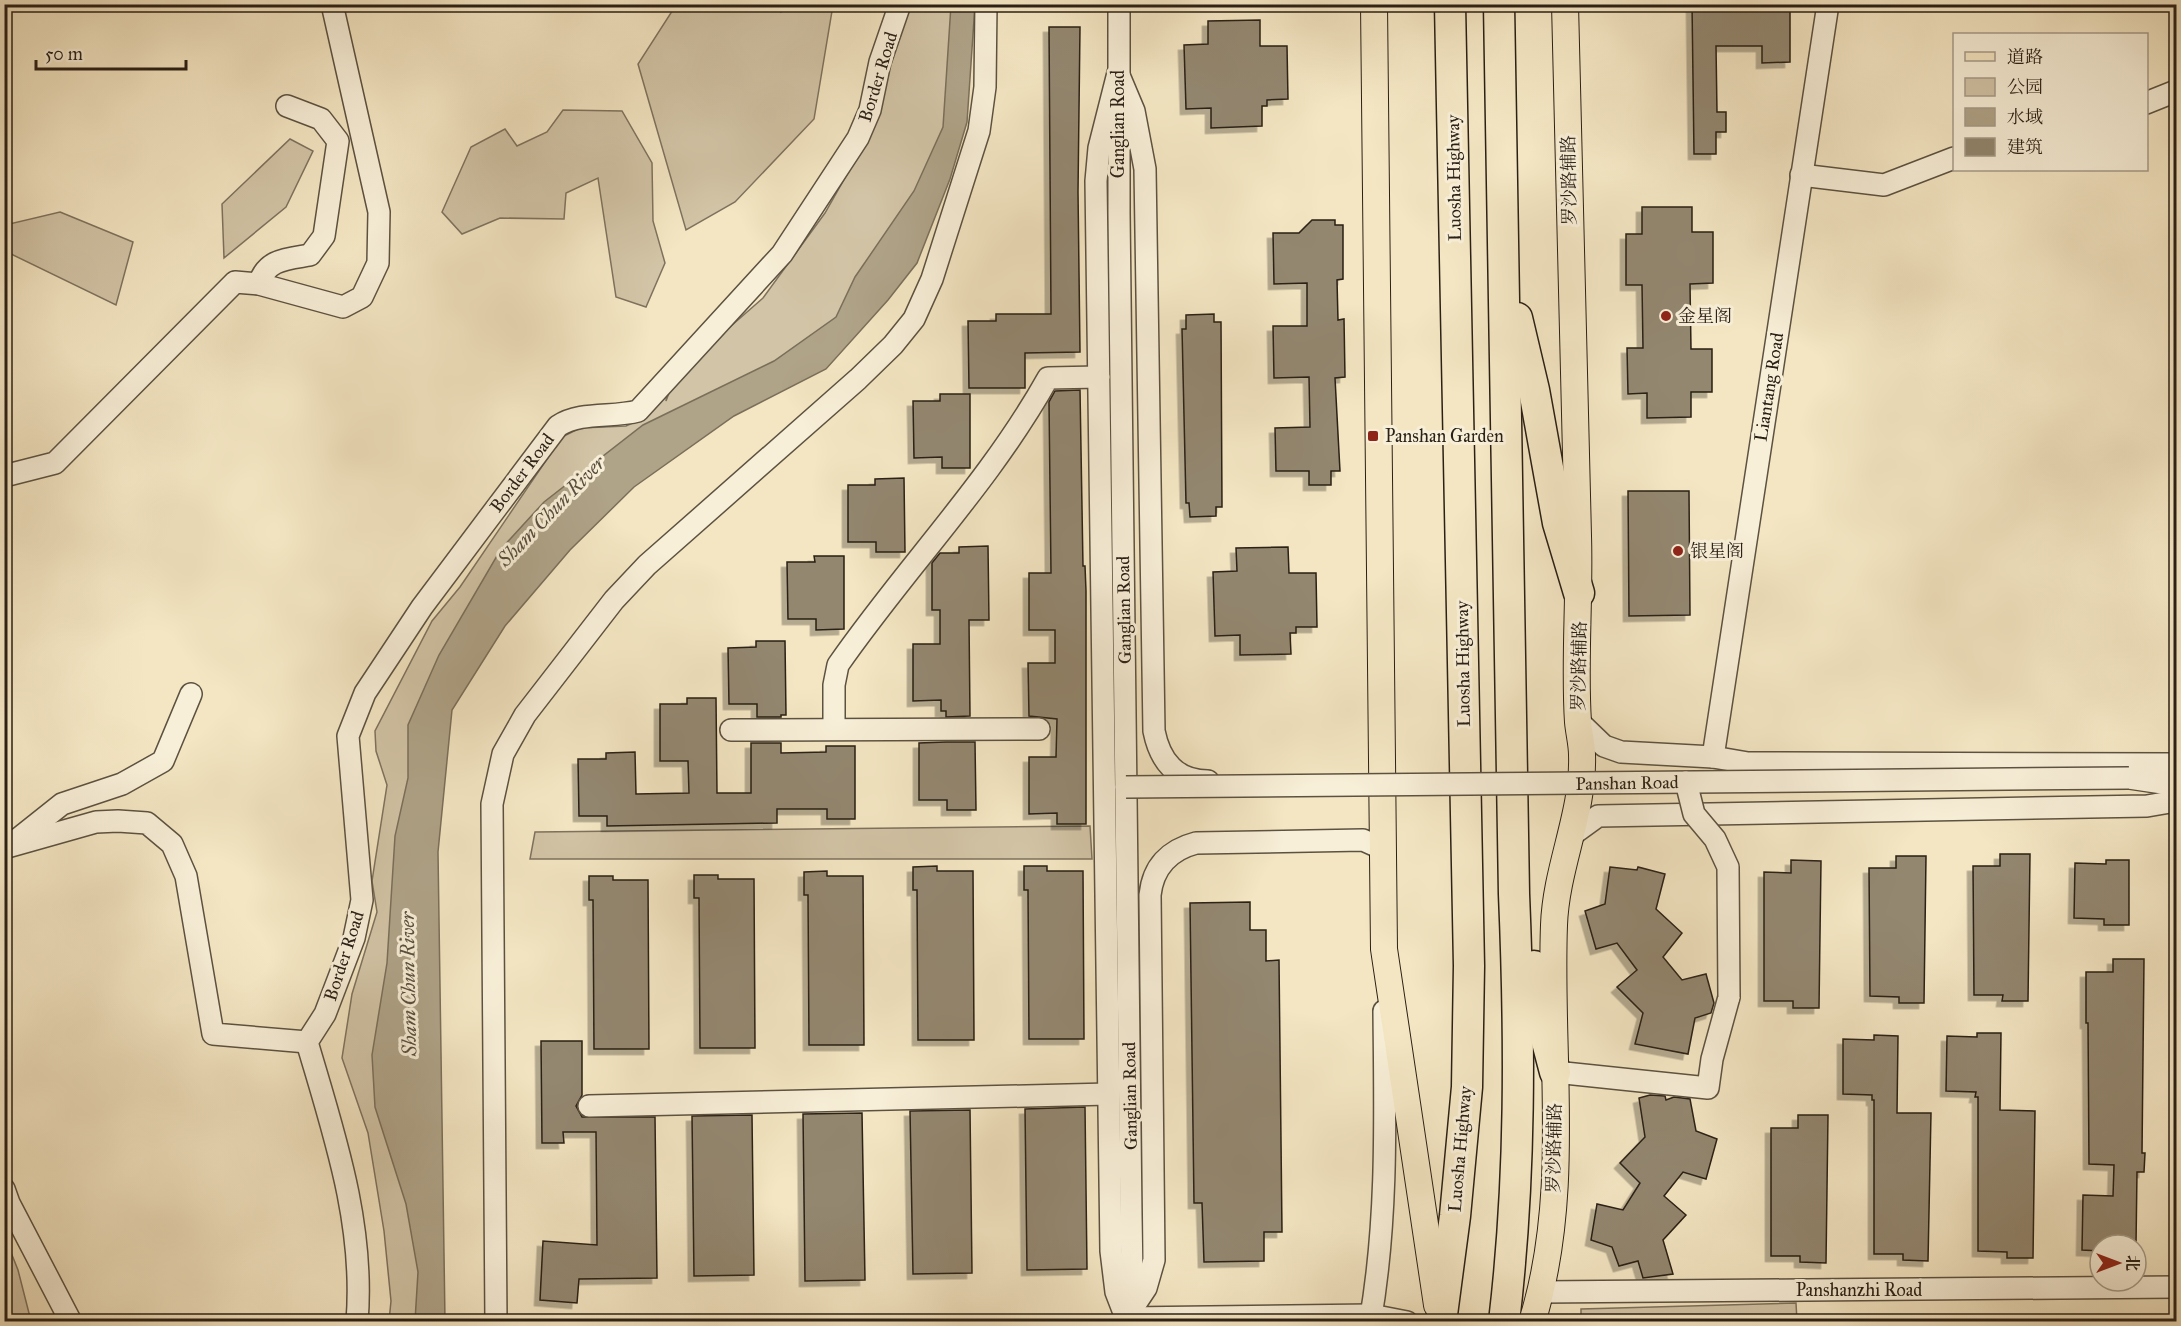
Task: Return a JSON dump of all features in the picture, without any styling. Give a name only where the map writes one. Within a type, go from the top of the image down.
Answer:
[{"type":"highway","name":"Luosha Highway","points":[[1440,1322],[1455,1216],[1467,1087],[1469,966],[1450,4]]},
{"type":"highway","points":[[1499,4],[1514,894],[1520,1108],[1516,1198],[1504,1322]]},
{"type":"highway","points":[[1504,272],[1533,390],[1558,523],[1580,593]]},
{"type":"highway","points":[[1514,894],[1532,952],[1542,1023],[1555,1072]]},
{"type":"main road","points":[[1374,4],[1384,949],[1440,1322]]},
{"type":"main road","name":"罗沙路辅路","points":[[1532,1322],[1542,1292],[1553,1201],[1557,1132],[1554,923],[1569,837],[1580,800],[1582,755],[1578,721],[1580,593],[1564,4]]},
{"type":"street","points":[[4,476],[54,462],[235,282],[259,284],[343,307],[362,297],[378,263],[379,212],[332,4]]},
{"type":"street","name":"Border Road","points":[[307,1042],[325,1014],[354,938],[362,900],[348,736],[365,693],[422,607],[558,426],[569,419],[618,416],[638,411],[782,254],[858,138],[870,110],[880,62],[900,4]]},
{"type":"street","points":[[496,1322],[492,804],[503,754],[525,715],[570,653],[647,565],[858,379],[893,345],[914,319],[932,279],[979,131],[985,87],[986,4]]},
{"type":"street","name":"Ganglian Road","points":[[1119,4],[1119,213],[1132,1275],[1126,1320]]},
{"type":"street","name":"Liantang Road","points":[[1713,757],[1826,9]]},
{"type":"street","points":[[1118,73],[1099,148],[1096,181],[1112,1272],[1120,1306],[1126,1320]]},
{"type":"street","points":[[1118,73],[1134,111],[1145,169],[1153,719],[1159,750],[1174,771],[1195,780],[1352,779],[1370,775],[1382,765]]},
{"type":"street","points":[[2148,102],[2176,91]]},
{"type":"street","points":[[259,284],[262,273],[274,261],[310,255],[324,236],[338,141],[321,118],[287,106]]},
{"type":"street","points":[[1801,175],[1884,185],[1953,158]]},
{"type":"street","points":[[834,729],[834,685],[838,665],[996,461],[1025,420],[1048,378],[1099,377]]},
{"type":"street","points":[[7,847],[63,804],[122,784],[163,761],[191,694]]},
{"type":"street","name":"Panshan Road","points":[[1578,721],[1604,746],[1621,752],[1713,757],[1748,763],[2176,764]]},
{"type":"street","points":[[731,730],[1039,729]]},
{"type":"street","name":"Panshan Road","points":[[1126,787],[2176,776]]},
{"type":"street","name":"Panshan Road","points":[[2129,778],[2176,785]]},
{"type":"street","points":[[1555,1072],[1708,1088],[1712,1059],[1729,997],[1728,867],[1715,839],[1694,814],[1686,782]]},
{"type":"street","name":"Panshan Road","points":[[1569,837],[1598,816],[2147,806],[2176,801]]},
{"type":"street","points":[[7,847],[96,822],[147,824],[172,844],[186,876],[213,1034],[307,1042],[346,1177],[355,1220],[359,1295],[357,1322]]},
{"type":"street","points":[[1126,1320],[1146,1288],[1154,1260],[1149,895],[1157,869],[1174,851],[1196,843],[1363,840],[1383,849]]},
{"type":"street","points":[[1371,1318],[1380,1235],[1383,1161],[1384,949]]},
{"type":"street","points":[[589,1106],[1108,1094]]},
{"type":"street","points":[[4,1189],[9,1203],[71,1322]]},
{"type":"street","name":"Panshanzhi Road","points":[[1542,1292],[2176,1287]]},
{"type":"street","points":[[1126,1320],[1371,1318],[1407,1322]]},
{"type":"green space","points":[[676,5],[777,5],[781,12],[787,5],[833,5],[814,119],[735,202],[686,230],[638,64]]},
{"type":"green space","points":[[903,5],[964,5],[941,158],[861,308],[664,435],[448,669],[422,776],[433,1321],[389,1321],[391,1301],[384,1231],[368,1133],[342,1058],[352,994],[377,912],[372,881],[387,785],[376,751],[375,731],[432,621],[460,587],[562,437],[580,428],[626,426],[642,419],[667,391],[666,401],[669,393],[723,333],[763,298],[825,213],[876,123]]},
{"type":"green space","points":[[563,110],[622,111],[652,163],[653,221],[665,263],[646,307],[616,297],[598,178],[566,193],[564,219],[500,218],[462,234],[442,212],[471,147],[505,129],[517,146],[547,132]]},
{"type":"green space","points":[[290,139],[313,151],[286,207],[224,258],[222,204]]},
{"type":"green space","points":[[60,212],[133,242],[116,305],[9,253],[5,248],[5,225]]},
{"type":"green space","points":[[1090,826],[1092,859],[530,859],[535,832]]},
{"type":"green space","points":[[4,1235],[18,1270],[31,1321],[5,1321]]},
{"type":"green space","points":[[1796,1303],[1797,1321],[1581,1321],[1581,1309]]},
{"type":"water","name":"Sham Chun River","points":[[951,5],[975,5],[967,122],[950,179],[917,263],[888,300],[826,369],[734,416],[634,487],[570,550],[505,626],[452,710],[438,852],[445,1321],[415,1321],[418,1272],[406,1204],[375,1107],[372,1055],[387,963],[395,836],[408,778],[408,725],[439,655],[501,549],[544,502],[643,425],[774,361],[836,317],[855,277],[914,191],[943,127]]},
{"type":"building","points":[[1692,4],[1790,6],[1790,62],[1762,63],[1762,46],[1716,46],[1717,112],[1726,112],[1726,132],[1716,132],[1716,154],[1694,154]]},
{"type":"building","points":[[1260,20],[1260,46],[1287,46],[1288,99],[1267,100],[1267,106],[1262,106],[1262,126],[1211,128],[1211,108],[1186,109],[1184,45],[1208,44],[1208,21]]},
{"type":"building","points":[[1049,27],[1080,27],[1078,192],[1080,352],[1025,353],[1025,388],[969,388],[968,321],[996,321],[996,314],[1051,314]]},
{"type":"building","name":"金星阁","points":[[1642,207],[1692,207],[1692,232],[1713,232],[1713,283],[1690,284],[1691,349],[1712,349],[1712,392],[1691,392],[1691,417],[1647,418],[1647,393],[1628,394],[1627,348],[1643,348],[1642,285],[1626,285],[1626,234],[1642,234]]},
{"type":"building","points":[[1312,220],[1335,220],[1335,225],[1343,225],[1343,279],[1337,280],[1338,320],[1344,319],[1345,377],[1335,378],[1340,471],[1331,471],[1331,485],[1309,485],[1309,471],[1276,471],[1275,428],[1310,427],[1309,377],[1274,378],[1273,326],[1307,326],[1307,283],[1274,284],[1273,233],[1299,233]]},
{"type":"building","points":[[1214,314],[1214,322],[1221,322],[1222,507],[1216,507],[1216,516],[1190,517],[1189,503],[1186,503],[1182,329],[1186,329],[1186,315]]},
{"type":"building","points":[[1080,390],[1083,566],[1085,566],[1086,591],[1086,824],[1057,824],[1057,813],[1029,814],[1029,757],[1056,757],[1057,719],[1029,716],[1028,663],[1055,663],[1055,630],[1029,630],[1029,573],[1051,573],[1049,402],[1055,391]]},
{"type":"building","points":[[940,394],[970,394],[970,468],[942,468],[942,457],[914,458],[913,401],[940,401]]},
{"type":"building","points":[[904,478],[905,552],[876,552],[876,542],[848,542],[848,485],[875,485],[875,479]]},
{"type":"building","name":"银星阁","points":[[1628,491],[1689,491],[1690,615],[1629,616]]},
{"type":"building","points":[[988,546],[989,620],[969,620],[970,716],[946,717],[946,711],[941,711],[941,700],[913,701],[913,644],[940,644],[940,610],[932,610],[932,563],[940,553],[959,553],[959,547]]},
{"type":"building","points":[[1288,547],[1289,573],[1316,573],[1317,627],[1296,627],[1296,633],[1290,633],[1291,654],[1240,655],[1240,635],[1215,636],[1213,572],[1237,571],[1236,548]]},
{"type":"building","points":[[814,556],[844,556],[844,629],[816,630],[816,619],[788,619],[787,562],[815,562]]},
{"type":"building","points":[[756,641],[785,641],[786,715],[781,715],[781,717],[757,717],[757,704],[729,704],[728,648],[756,647]]},
{"type":"building","points":[[687,698],[716,698],[717,793],[751,793],[751,743],[781,743],[781,753],[826,752],[826,746],[855,746],[855,819],[827,819],[827,809],[777,809],[777,823],[607,826],[607,816],[579,816],[578,759],[606,759],[606,753],[635,752],[636,794],[689,793],[688,761],[660,761],[660,704],[687,704]]},
{"type":"building","points":[[975,742],[976,810],[947,810],[947,800],[919,800],[919,743]]},
{"type":"building","points":[[2000,854],[2030,854],[2028,1001],[2002,1001],[2003,995],[1974,995],[1973,866],[2000,866]]},
{"type":"building","points":[[1896,856],[1926,856],[1924,1003],[1899,1003],[1899,997],[1870,996],[1869,868],[1896,868]]},
{"type":"building","points":[[1791,860],[1821,861],[1819,1008],[1793,1008],[1793,1001],[1764,1001],[1764,872],[1791,873]]},
{"type":"building","points":[[2106,860],[2129,860],[2129,925],[2104,925],[2104,919],[2074,918],[2075,863],[2106,864]]},
{"type":"building","points":[[937,866],[937,871],[973,871],[974,1040],[918,1040],[917,890],[913,890],[913,867]]},
{"type":"building","points":[[1024,866],[1047,866],[1047,871],[1083,871],[1084,1039],[1029,1039],[1028,890],[1024,890]]},
{"type":"building","points":[[1610,867],[1637,870],[1638,867],[1665,874],[1656,909],[1682,933],[1663,957],[1682,980],[1706,974],[1714,1003],[1711,1013],[1695,1018],[1688,1054],[1635,1044],[1643,1013],[1617,987],[1637,970],[1617,943],[1596,949],[1585,911],[1605,904]]},
{"type":"building","points":[[827,871],[827,876],[863,876],[864,1045],[809,1045],[808,895],[804,895],[804,872]]},
{"type":"building","points":[[694,875],[718,875],[718,879],[754,879],[755,1048],[700,1048],[699,898],[694,898]]},
{"type":"building","points":[[589,876],[613,876],[613,880],[648,880],[649,1049],[594,1049],[593,900],[589,900]]},
{"type":"building","points":[[1250,902],[1250,930],[1266,930],[1266,961],[1279,960],[1282,1232],[1264,1232],[1264,1261],[1204,1262],[1202,1203],[1194,1203],[1190,903]]},
{"type":"building","points":[[2113,959],[2144,959],[2142,1153],[2145,1153],[2144,1172],[2137,1172],[2136,1233],[2088,1233],[2088,1250],[2082,1250],[2083,1195],[2113,1196],[2114,1165],[2089,1164],[2086,972],[2113,972]]},
{"type":"building","points":[[1977,1033],[2001,1033],[2000,1110],[2035,1111],[2033,1258],[2007,1258],[2007,1252],[1978,1251],[1978,1097],[1975,1097],[1976,1092],[1946,1091],[1947,1036],[1977,1037]]},
{"type":"building","points":[[1874,1035],[1898,1036],[1897,1113],[1931,1113],[1928,1261],[1903,1260],[1903,1254],[1874,1254],[1874,1100],[1872,1100],[1872,1095],[1843,1094],[1843,1039],[1874,1040]]},
{"type":"building","points":[[541,1041],[582,1041],[582,1095],[576,1106],[582,1117],[655,1117],[657,1278],[579,1279],[577,1303],[540,1300],[543,1241],[597,1245],[596,1132],[563,1132],[564,1143],[542,1143]]},
{"type":"building","points":[[1650,1095],[1665,1096],[1666,1100],[1674,1097],[1690,1099],[1696,1131],[1717,1139],[1706,1179],[1683,1172],[1664,1196],[1686,1215],[1663,1240],[1673,1274],[1643,1278],[1638,1261],[1619,1266],[1612,1247],[1591,1240],[1597,1204],[1623,1210],[1640,1183],[1620,1163],[1645,1137],[1639,1098]]},
{"type":"building","points":[[1085,1107],[1087,1269],[1027,1270],[1025,1109]]},
{"type":"building","points":[[970,1110],[972,1273],[913,1274],[910,1111]]},
{"type":"building","points":[[862,1113],[865,1280],[805,1281],[803,1114]]},
{"type":"building","points":[[752,1115],[754,1275],[694,1276],[692,1116]]},
{"type":"building","points":[[1798,1115],[1828,1115],[1826,1263],[1800,1262],[1800,1256],[1771,1256],[1771,1128],[1798,1128]]},
{"type":"place","name":"金星阁","points":[[1666,316]]},
{"type":"place","name":"Panshan Garden","points":[[1373,436]]},
{"type":"place","name":"银星阁","points":[[1678,551]]}]
